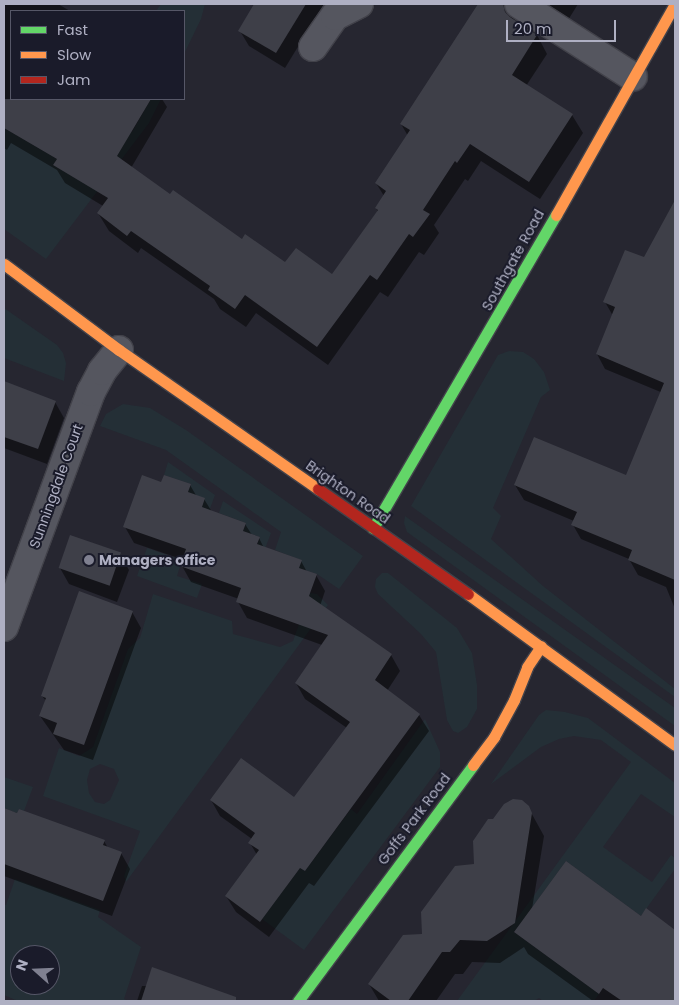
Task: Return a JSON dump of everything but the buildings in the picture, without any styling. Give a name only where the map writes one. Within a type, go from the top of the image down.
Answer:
[{"type":"street","points":[[313,47],[335,16],[351,10],[359,4]]},
{"type":"street","points":[[519,4],[633,77]]},
{"type":"street","name":"Southgate Road","points":[[373,528],[503,308],[675,4]]},
{"type":"street","name":"Brighton Road","points":[[4,264],[119,350],[541,646],[675,745]]},
{"type":"street","name":"Sunningdale Court","points":[[4,627],[91,392],[102,371],[119,350]]},
{"type":"street","name":"Goffs Park Road","points":[[298,1001],[494,737],[514,700],[527,667],[541,646]]},
{"type":"shaded area","points":[[161,4],[205,4],[201,19],[185,52],[185,10],[157,10]]},
{"type":"shaded area","points":[[150,100],[160,100],[149,123],[46,259],[4,229],[4,128],[57,159],[53,165],[87,185],[122,126],[132,132]]},
{"type":"shaded area","points":[[4,308],[57,345],[63,353],[66,363],[64,381],[4,358]]},
{"type":"shaded area","points":[[509,351],[523,352],[534,359],[544,372],[550,390],[541,397],[493,508],[501,516],[491,539],[543,586],[675,689],[675,697],[411,506],[498,355]]},
{"type":"shaded area","points":[[123,404],[150,408],[186,430],[363,556],[339,589],[317,574],[299,568],[301,560],[275,550],[281,532],[166,450],[100,426],[106,414]]},
{"type":"shaded area","points":[[168,462],[215,495],[207,517],[188,492],[191,484],[164,475]]},
{"type":"shaded area","points":[[223,501],[271,533],[263,554],[255,551],[260,537],[243,531],[246,523],[219,513]]},
{"type":"shaded area","points":[[405,516],[675,708],[675,726],[407,532],[404,523]]},
{"type":"shaded area","points":[[147,548],[182,560],[177,576],[202,584],[197,598],[137,576]]},
{"type":"shaded area","points":[[382,573],[388,573],[457,628],[472,653],[477,685],[477,709],[467,727],[458,733],[453,731],[447,720],[436,652],[421,634],[378,594],[375,587],[376,579]]},
{"type":"shaded area","points":[[310,593],[317,594],[328,605],[126,882],[124,876],[140,831],[43,796],[59,748],[79,756],[93,747],[128,649],[140,638],[153,594],[232,621],[233,634],[280,647],[293,641]],"holes":[[[100,764],[114,769],[119,780],[110,800],[104,804],[95,802],[89,793],[87,780],[90,769]]]},
{"type":"shaded area","points":[[546,710],[565,712],[588,718],[675,783],[675,817],[641,794],[603,847],[652,882],[671,855],[675,858],[675,869],[641,916],[566,861],[514,932],[599,994],[594,1001],[543,1001],[539,998],[534,1001],[457,1001],[631,762],[601,740],[574,736],[559,739],[541,747],[491,784],[539,715]]},
{"type":"shaded area","points":[[425,719],[440,752],[440,767],[304,950],[262,919],[300,868],[305,871],[351,809],[357,814]]},
{"type":"shaded area","points":[[4,777],[33,787],[24,811],[19,809],[17,813],[4,808]]},
{"type":"shaded area","points":[[15,879],[100,910],[98,917],[141,947],[124,999],[129,1001],[18,1001],[4,995],[4,905],[6,905]]},
{"type":"traffic: fast","points":[[373,528],[556,215]]},
{"type":"traffic: fast","points":[[298,1001],[473,765]]},
{"type":"traffic: slow","points":[[556,215],[675,4]]},
{"type":"traffic: slow","points":[[4,264],[119,350],[318,489]]},
{"type":"traffic: slow","points":[[468,594],[675,745]]},
{"type":"traffic: slow","points":[[473,765],[494,737],[514,700],[527,667],[541,646]]},
{"type":"traffic: jam","points":[[318,489],[468,594]]},
{"type":"place","name":"Managers office","points":[[89,560]]}]
